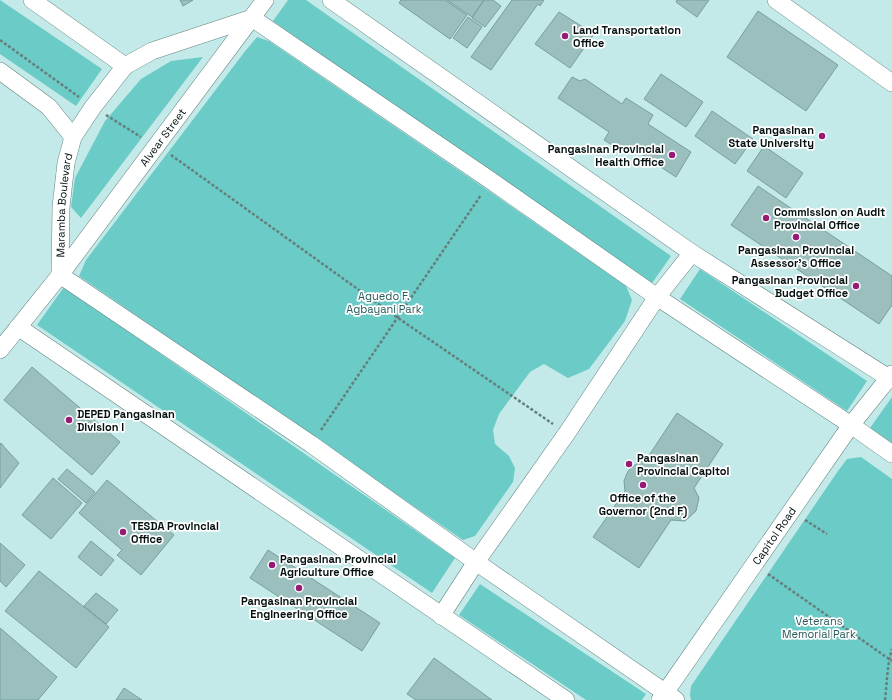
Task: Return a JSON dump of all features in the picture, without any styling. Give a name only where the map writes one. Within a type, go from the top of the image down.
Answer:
[{"type":"street","points":[[32,0],[126,66]]},
{"type":"street","name":"Alvear Street","points":[[0,350],[60,275],[265,0]]},
{"type":"street","points":[[331,0],[692,252],[891,377]]},
{"type":"street","points":[[776,0],[892,82]]},
{"type":"street","points":[[252,18],[490,180],[657,297],[851,425],[892,454]]},
{"type":"street","name":"Maramba Boulevard","points":[[60,275],[61,207],[66,163],[74,137],[93,107],[126,66],[152,51],[252,18]]},
{"type":"street","points":[[0,71],[49,107],[74,137]]},
{"type":"street","points":[[441,616],[476,562],[567,433],[657,297],[692,252]]},
{"type":"street","points":[[60,275],[311,444],[667,698]]},
{"type":"street","points":[[18,327],[566,700]]},
{"type":"street","name":"Capitol Road","points":[[667,698],[851,425],[891,377]]},
{"type":"path","points":[[0,40],[93,107],[145,139]]},
{"type":"path","points":[[170,155],[398,318],[567,433]]},
{"type":"path","points":[[311,444],[398,318],[490,180]]},
{"type":"path","points":[[803,519],[827,534]]},
{"type":"path","points":[[766,572],[892,661]]},
{"type":"path","points":[[885,700],[889,659],[892,649]]},
{"type":"green space","points":[[0,0],[102,69],[76,106],[0,54]]},
{"type":"green space","points":[[288,0],[306,0],[671,256],[650,286],[273,21]]},
{"type":"green space","name":"Aguedo F. Agbayani Park","points":[[257,37],[269,41],[626,286],[632,300],[625,321],[589,369],[568,378],[544,364],[530,372],[499,414],[493,430],[495,444],[509,456],[515,468],[513,482],[475,536],[463,540],[79,276],[86,260]]},
{"type":"green space","points":[[203,57],[81,218],[71,207],[75,178],[105,121],[141,79],[171,61]]},
{"type":"green space","points":[[700,269],[867,381],[847,411],[680,299]]},
{"type":"green space","points":[[64,287],[455,558],[432,593],[37,325]]},
{"type":"green space","points":[[892,397],[892,444],[870,428]]},
{"type":"green space","name":"Veterans Memorial Park","points":[[861,457],[892,479],[892,700],[691,700],[691,686],[838,471],[847,459]]},
{"type":"green space","points":[[480,584],[646,694],[642,700],[586,700],[459,615]]},
{"type":"building","points":[[180,0],[193,0],[183,6]]},
{"type":"building","points":[[401,0],[445,0],[467,15],[450,39],[399,3]]},
{"type":"building","points":[[447,0],[484,0],[472,17]]},
{"type":"building","points":[[484,0],[493,0],[501,6],[485,27],[472,18]]},
{"type":"building","points":[[512,0],[544,0],[540,6],[538,4],[491,70],[471,57]]},
{"type":"building","points":[[677,0],[709,0],[697,17],[676,2]]},
{"type":"building","points":[[758,11],[838,65],[806,111],[727,57]]},
{"type":"building","name":"Land Transportation Office","points":[[559,12],[594,34],[570,68],[535,44]]},
{"type":"building","points":[[468,17],[482,27],[467,48],[453,38]]},
{"type":"building","points":[[661,74],[703,102],[686,127],[644,99]]},
{"type":"building","points":[[572,77],[580,81],[585,79],[622,104],[626,98],[653,115],[648,124],[691,152],[676,177],[632,148],[627,154],[604,140],[609,132],[558,98]]},
{"type":"building","points":[[712,111],[753,139],[735,164],[695,136]]},
{"type":"building","points":[[764,146],[803,173],[786,198],[747,171]]},
{"type":"building","points":[[758,186],[892,276],[892,305],[879,324],[731,225]]},
{"type":"building","points":[[32,367],[120,442],[92,475],[4,400]]},
{"type":"building","name":"Pangasinan Provincial Capitol","points":[[677,413],[723,444],[694,488],[699,498],[696,511],[685,521],[671,520],[639,568],[593,537],[625,491],[624,481],[628,471],[636,464],[646,460]]},
{"type":"building","points":[[1,443],[19,463],[0,488],[0,444]]},
{"type":"building","points":[[67,469],[95,492],[86,503],[58,479]]},
{"type":"building","points":[[53,478],[82,503],[51,539],[22,515]]},
{"type":"building","name":"TESDA Provincial Office","points":[[107,480],[174,535],[141,575],[117,555],[122,550],[79,513]]},
{"type":"building","points":[[91,541],[114,560],[101,576],[78,557]]},
{"type":"building","points":[[0,543],[25,565],[6,587],[0,581]]},
{"type":"building","points":[[268,550],[380,623],[362,651],[250,578]]},
{"type":"building","points":[[39,571],[109,627],[76,668],[5,611]]},
{"type":"building","points":[[96,593],[118,610],[106,624],[84,606]]},
{"type":"building","points":[[0,628],[57,677],[38,700],[0,700]]},
{"type":"building","points":[[434,658],[492,700],[416,700],[407,694]]},
{"type":"building","points":[[124,688],[142,700],[116,700]]},
{"type":"place","name":"Land Transportation Office","points":[[565,36]]},
{"type":"place","name":"Pangasinan State University","points":[[822,136]]},
{"type":"place","name":"Pangasinan Provincial Health Office","points":[[672,155]]},
{"type":"place","name":"Commission on Audit Provincial Office","points":[[766,218]]},
{"type":"place","name":"Pangasinan Provincial Assessor's Office","points":[[796,237]]},
{"type":"place","name":"Pangasinan Provincial Budget Office","points":[[856,286]]},
{"type":"place","name":"DEPED Pangasinan Division I","points":[[69,420]]},
{"type":"place","name":"Pangasinan Provincial Capitol","points":[[629,464]]},
{"type":"place","name":"Office of the Governor (2nd F)","points":[[643,485]]},
{"type":"place","name":"TESDA Provincial Office","points":[[123,532]]},
{"type":"place","name":"Pangasinan Provincial Agriculture Office","points":[[272,565]]},
{"type":"place","name":"Pangasinan Provincial Engineering Office","points":[[299,588]]}]
